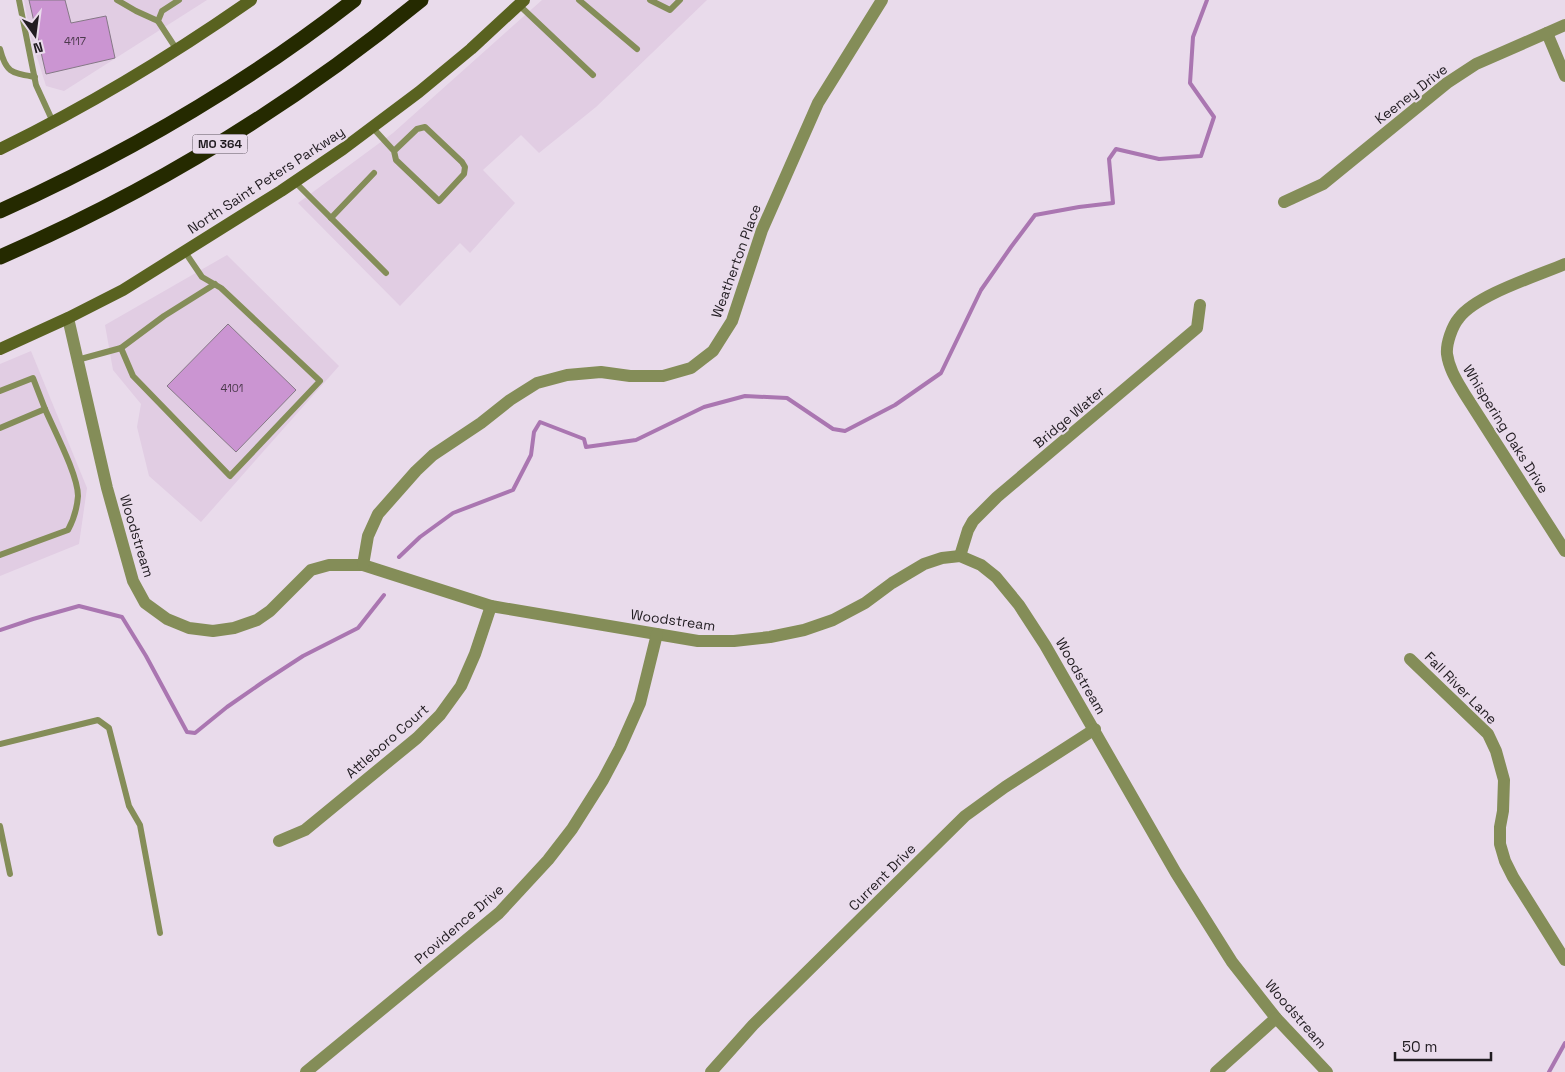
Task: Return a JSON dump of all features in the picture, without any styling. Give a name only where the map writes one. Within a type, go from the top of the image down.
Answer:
[{"type":"highway","name":"MO 364","points":[[0,211],[90,168],[185,116],[315,31],[354,0]]},
{"type":"highway","name":"MO 364","points":[[0,257],[96,213],[152,184],[214,148],[274,110],[332,69],[421,0]]},
{"type":"main road","points":[[0,149],[122,84],[177,51],[251,0]]},
{"type":"main road","name":"North Saint Peters Parkway","points":[[0,349],[123,290],[294,182],[418,92],[464,55],[522,3]]},
{"type":"street","name":"Weatherton Place","points":[[363,566],[368,536],[378,514],[416,470],[433,455],[481,423],[510,400],[537,384],[568,375],[601,372],[630,376],[663,376],[691,368],[713,351],[732,321],[762,230],[818,103],[882,0]]},
{"type":"street","name":"Keeney Drive","points":[[1284,202],[1323,184],[1447,83],[1476,64],[1565,25]]},
{"type":"street","points":[[1547,33],[1565,76]]},
{"type":"street","name":"Whispering Oaks Drive","points":[[1565,264],[1497,292],[1472,306],[1458,318],[1451,333],[1447,352],[1451,371],[1464,393],[1565,551]]},
{"type":"street","name":"Bridge Water","points":[[960,556],[968,530],[982,512],[997,497],[1197,328],[1200,305]]},
{"type":"street","name":"Woodstream","points":[[68,318],[107,488],[133,581],[145,603],[167,619],[189,628],[213,631],[234,628],[257,620],[311,570],[329,565],[363,566],[490,606],[698,641],[734,641],[770,637],[804,630],[833,620],[865,603],[892,583],[924,564],[942,558],[960,556],[981,565],[996,577],[1019,606],[1045,645],[1095,729],[1176,873],[1232,962],[1276,1018],[1327,1072]]},
{"type":"street","name":"Attleboro Court","points":[[279,841],[305,830],[417,738],[440,715],[461,686],[475,654],[490,606]]},
{"type":"street","name":"Providence Drive","points":[[306,1072],[499,913],[548,860],[577,821],[603,780],[620,748],[640,703],[657,634]]},
{"type":"street","name":"Fall River Lane","points":[[1410,659],[1488,734],[1496,751],[1504,780],[1500,844],[1505,861],[1565,960]]},
{"type":"street","name":"Current Drive","points":[[711,1072],[753,1025],[965,816],[1005,787],[1095,729]]},
{"type":"street","points":[[1216,1072],[1276,1018]]},
{"type":"lane","points":[[19,0],[36,85],[53,122]]},
{"type":"lane","points":[[117,0],[158,21],[177,51]]},
{"type":"lane","points":[[158,21],[162,11],[179,0]]},
{"type":"lane","points":[[579,0],[637,49]]},
{"type":"lane","points":[[650,0],[670,10],[680,0]]},
{"type":"lane","points":[[522,3],[593,75]]},
{"type":"lane","points":[[0,49],[4,62],[14,74],[35,77]]},
{"type":"lane","points":[[372,127],[394,151],[396,160],[439,201],[464,174],[465,167],[462,162],[425,128],[417,129],[394,151]]},
{"type":"lane","points":[[331,218],[374,173]]},
{"type":"lane","points":[[294,182],[386,273]]},
{"type":"lane","points":[[121,348],[132,376],[230,476],[320,381],[222,288],[202,277],[185,252]]},
{"type":"lane","points":[[77,360],[121,348],[164,316],[215,284]]},
{"type":"lane","points":[[0,391],[33,378],[75,478],[78,495],[74,520],[68,530],[0,555]]},
{"type":"lane","points":[[0,428],[45,409]]},
{"type":"lane","points":[[0,744],[98,720],[110,728],[128,806],[140,825],[160,933]]},
{"type":"lane","points":[[0,826],[10,874]]},
{"type":"shaded area","points":[[24,0],[207,0],[64,91],[46,86],[31,38]]},
{"type":"shaded area","points":[[542,0],[707,0],[596,107],[539,153],[521,135],[483,170],[515,203],[470,253],[460,243],[400,306],[298,203],[393,133]]},
{"type":"shaded area","points":[[227,255],[339,366],[201,522],[149,476],[137,427],[141,404],[113,370],[105,325]]},
{"type":"shaded area","points":[[31,351],[87,488],[79,544],[0,576],[0,364]]},
{"type":"building","points":[[29,0],[65,0],[71,23],[106,16],[115,58],[46,74]]},
{"type":"building","points":[[228,324],[296,390],[236,452],[167,386]]},
{"type":"waterway","points":[[399,557],[420,537],[453,513],[513,490],[531,455],[534,432],[540,422],[584,439],[586,447],[636,440],[704,407],[745,396],[787,398],[833,429],[845,431],[895,405],[941,373],[981,290],[1035,215],[1113,203],[1109,159],[1116,149],[1159,159],[1201,156],[1214,117],[1190,83],[1193,37],[1207,0]]},
{"type":"waterway","points":[[0,630],[79,606],[122,617],[146,656],[187,732],[195,733],[227,707],[303,656],[358,628],[384,595]]},
{"type":"waterway","points":[[1549,1072],[1565,1043]]}]
